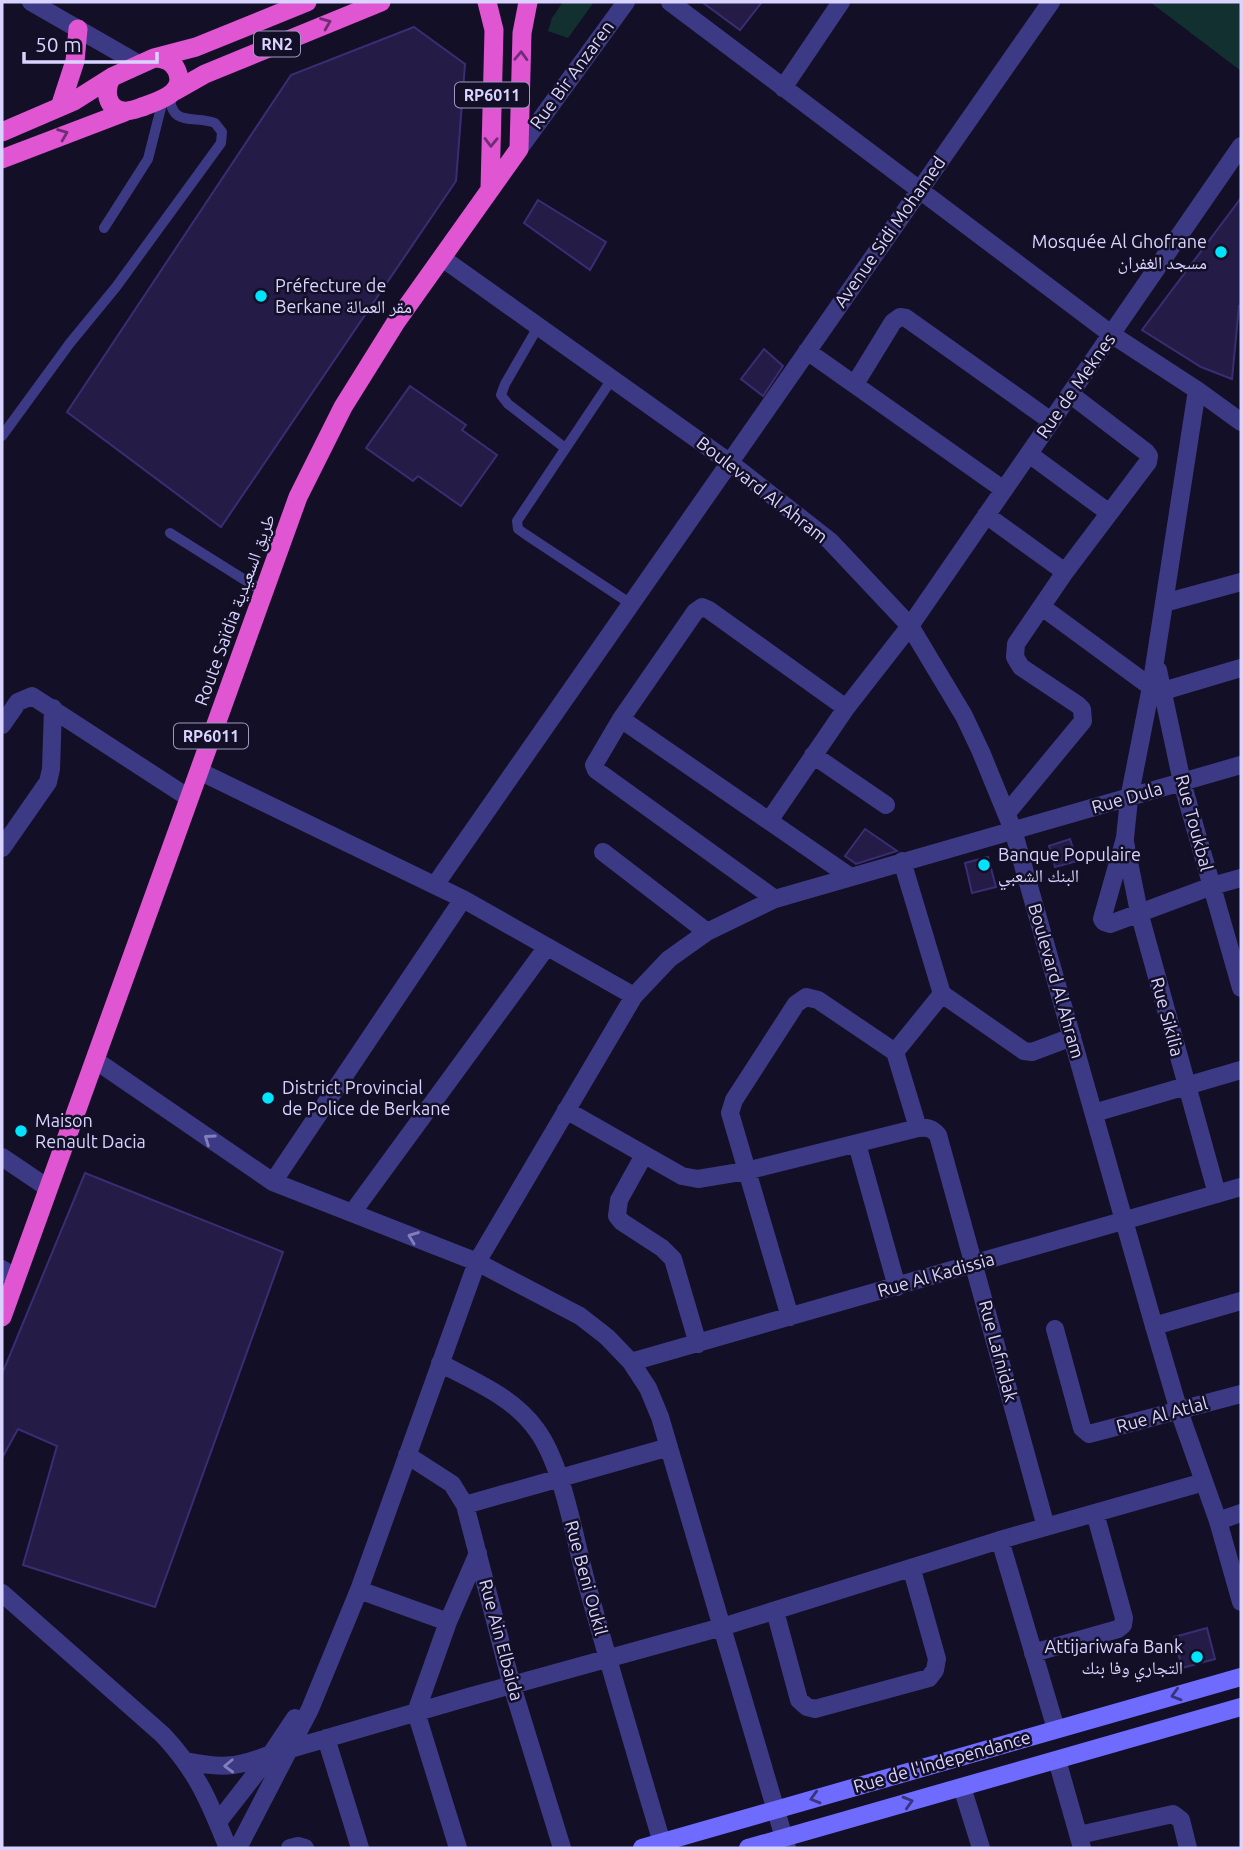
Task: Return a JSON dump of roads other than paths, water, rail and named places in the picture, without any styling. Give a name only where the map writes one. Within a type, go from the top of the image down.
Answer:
[{"type":"highway","name":"RN2","points":[[2,132],[87,94],[112,77],[147,61],[196,47],[307,2]]},
{"type":"highway","name":"RN2","points":[[2,159],[169,95],[205,74],[381,2]]},
{"type":"highway","name":"RP6011","points":[[487,2],[494,30],[490,189]]},
{"type":"highway","name":"RP6011","points":[[519,149],[522,33],[528,2]]},
{"type":"highway","points":[[60,107],[75,61],[78,29]]},
{"type":"highway","points":[[147,61],[168,61],[177,71],[178,85],[169,95]]},
{"type":"highway","points":[[112,77],[106,90],[107,97],[114,107],[125,111]]},
{"type":"highway","name":"Route Saïdia طريق السعيدية","points":[[2,1317],[9,1274],[48,1188],[298,497],[327,436],[397,322],[519,149]]},
{"type":"main road","name":"Rue de l'Independance","points":[[642,1848],[1241,1677]]},
{"type":"main road","name":"Rue de l'Independance","points":[[748,1848],[785,1843],[962,1787],[1241,1707]]},
{"type":"street","points":[[31,2],[78,29],[147,61]]},
{"type":"street","name":"Rue Bir Anzaren","points":[[519,149],[626,2]]},
{"type":"street","points":[[670,2],[1111,334],[1198,390],[1241,422]]},
{"type":"street","points":[[783,88],[841,2]]},
{"type":"street","name":"Avenue Sidi Mohamed","points":[[435,885],[1051,2]]},
{"type":"street","name":"Rue de Meknes","points":[[769,821],[846,708],[910,626],[1241,146]]},
{"type":"street","name":"Boulevard Al Ahram","points":[[442,258],[729,462],[830,541],[910,626],[964,716],[1010,821],[1154,1326],[1218,1521],[1241,1602]]},
{"type":"street","points":[[855,384],[893,322],[900,317],[906,318],[1051,421]]},
{"type":"street","points":[[807,351],[1004,490]]},
{"type":"street","points":[[1198,390],[1155,656],[1157,689],[1129,799],[1125,838],[1102,919],[1110,924],[1241,878]]},
{"type":"street","points":[[1010,821],[1083,721],[1082,709],[1078,705],[1021,667],[1015,657],[1016,644],[1108,512],[1148,463],[1149,456],[1070,394]]},
{"type":"street","points":[[1028,454],[1108,512]]},
{"type":"street","points":[[986,515],[1065,572]]},
{"type":"street","points":[[1164,603],[1241,582]]},
{"type":"street","points":[[775,899],[596,770],[595,761],[695,612],[702,607],[846,708]]},
{"type":"street","points":[[1042,607],[1157,689],[1241,668]]},
{"type":"street","name":"Rue Toukbal","points":[[1157,689],[1241,988]]},
{"type":"street","points":[[2,724],[18,702],[24,697],[32,696],[189,799]]},
{"type":"street","points":[[2,848],[48,782],[51,769],[53,708]]},
{"type":"street","points":[[621,719],[849,876]]},
{"type":"street","points":[[813,755],[886,805]]},
{"type":"street","name":"Rue Dula","points":[[318,1687],[359,1590],[477,1262],[634,996],[669,959],[707,932],[775,899],[902,861],[1010,821],[1129,799],[1241,765]]},
{"type":"street","points":[[199,771],[463,899],[634,996]]},
{"type":"street","name":"Rue Sikilia","points":[[1125,838],[1139,912],[1217,1194]]},
{"type":"street","points":[[603,852],[707,932]]},
{"type":"street","points":[[902,861],[942,994],[1024,1051],[1032,1052],[1072,1037]]},
{"type":"street","points":[[273,1182],[463,899]]},
{"type":"street","points":[[352,1213],[546,948]]},
{"type":"street","points":[[895,1052],[942,994]]},
{"type":"street","points":[[566,1110],[644,1155],[691,1178],[747,1171],[918,1128],[895,1052],[818,1000],[806,997],[796,1004],[732,1106],[731,1119],[747,1171],[790,1317]]},
{"type":"street","points":[[95,1060],[273,1182],[477,1262],[580,1316],[607,1337],[631,1362],[660,1417],[785,1843]]},
{"type":"street","points":[[1094,1113],[1241,1070]]},
{"type":"street","name":"Rue Lafnidak","points":[[918,1128],[931,1128],[938,1135],[1046,1527]]},
{"type":"street","points":[[857,1144],[897,1287]]},
{"type":"street","points":[[644,1155],[619,1200],[617,1216],[673,1259],[698,1343]]},
{"type":"street","points":[[2,1157],[48,1188]]},
{"type":"street","name":"Rue Al Kadissia","points":[[631,1362],[1241,1187]]},
{"type":"street","points":[[1154,1326],[1241,1301]]},
{"type":"street","name":"Rue Al Atlal","points":[[1055,1329],[1084,1431],[1089,1434],[1241,1394]]},
{"type":"street","name":"Rue Beni Oukil","points":[[440,1363],[504,1396],[522,1412],[544,1441],[559,1478],[608,1660],[662,1843]]},
{"type":"street","points":[[465,1505],[669,1447]]},
{"type":"street","name":"Rue Ain Elbaida","points":[[407,1455],[452,1484],[465,1505],[513,1686],[562,1848]]},
{"type":"street","points":[[290,1749],[722,1627],[912,1570],[1000,1540],[1204,1482]]},
{"type":"street","points":[[1033,1653],[1118,1629],[1123,1625],[1124,1618],[1096,1513]]},
{"type":"street","points":[[1218,1521],[1241,1513]]},
{"type":"street","points":[[1000,1540],[1056,1730]]},
{"type":"street","points":[[458,1848],[416,1712],[448,1622],[478,1553]]},
{"type":"street","points":[[775,1611],[799,1700],[807,1707],[816,1709],[929,1678],[935,1670],[937,1659],[912,1570]]},
{"type":"street","points":[[359,1590],[448,1622]]},
{"type":"street","points":[[2,1593],[163,1735],[186,1760],[202,1784],[228,1848]]},
{"type":"street","points":[[238,1848],[310,1709],[318,1687]]},
{"type":"street","points":[[218,1822],[271,1754],[318,1687]]},
{"type":"street","points":[[326,1738],[360,1848]]},
{"type":"street","points":[[186,1760],[227,1767],[244,1765],[271,1754]]},
{"type":"street","points":[[1057,1760],[1080,1842],[1173,1814],[1181,1820],[1188,1848]]},
{"type":"street","points":[[962,1787],[981,1848]]},
{"type":"street","points":[[290,1848],[305,1848]]},
{"type":"lane","points":[[104,228],[148,159],[169,95]]},
{"type":"lane","points":[[2,436],[70,343],[116,287],[221,143],[222,132],[215,122],[177,115],[169,95]]},
{"type":"lane","points":[[538,327],[501,395],[508,404],[565,448]]},
{"type":"lane","points":[[612,379],[517,521],[518,529],[631,604]]},
{"type":"lane","points":[[170,533],[264,592]]},
{"type":"place","name":"Mosquée Al Ghofrane مسجد الغفران","points":[[1221,252]]},
{"type":"place","name":"Préfecture de Berkane مقر العمالة","points":[[261,296]]},
{"type":"place","name":"Banque Populaire البنك الشعبي","points":[[984,865]]},
{"type":"place","name":"District Provincial de Police de Berkane","points":[[268,1098]]},
{"type":"place","name":"Maison Renault Dacia","points":[[21,1131]]},
{"type":"place","name":"Attijariwafa Bank التجاري وفا بنك","points":[[1197,1657]]}]
